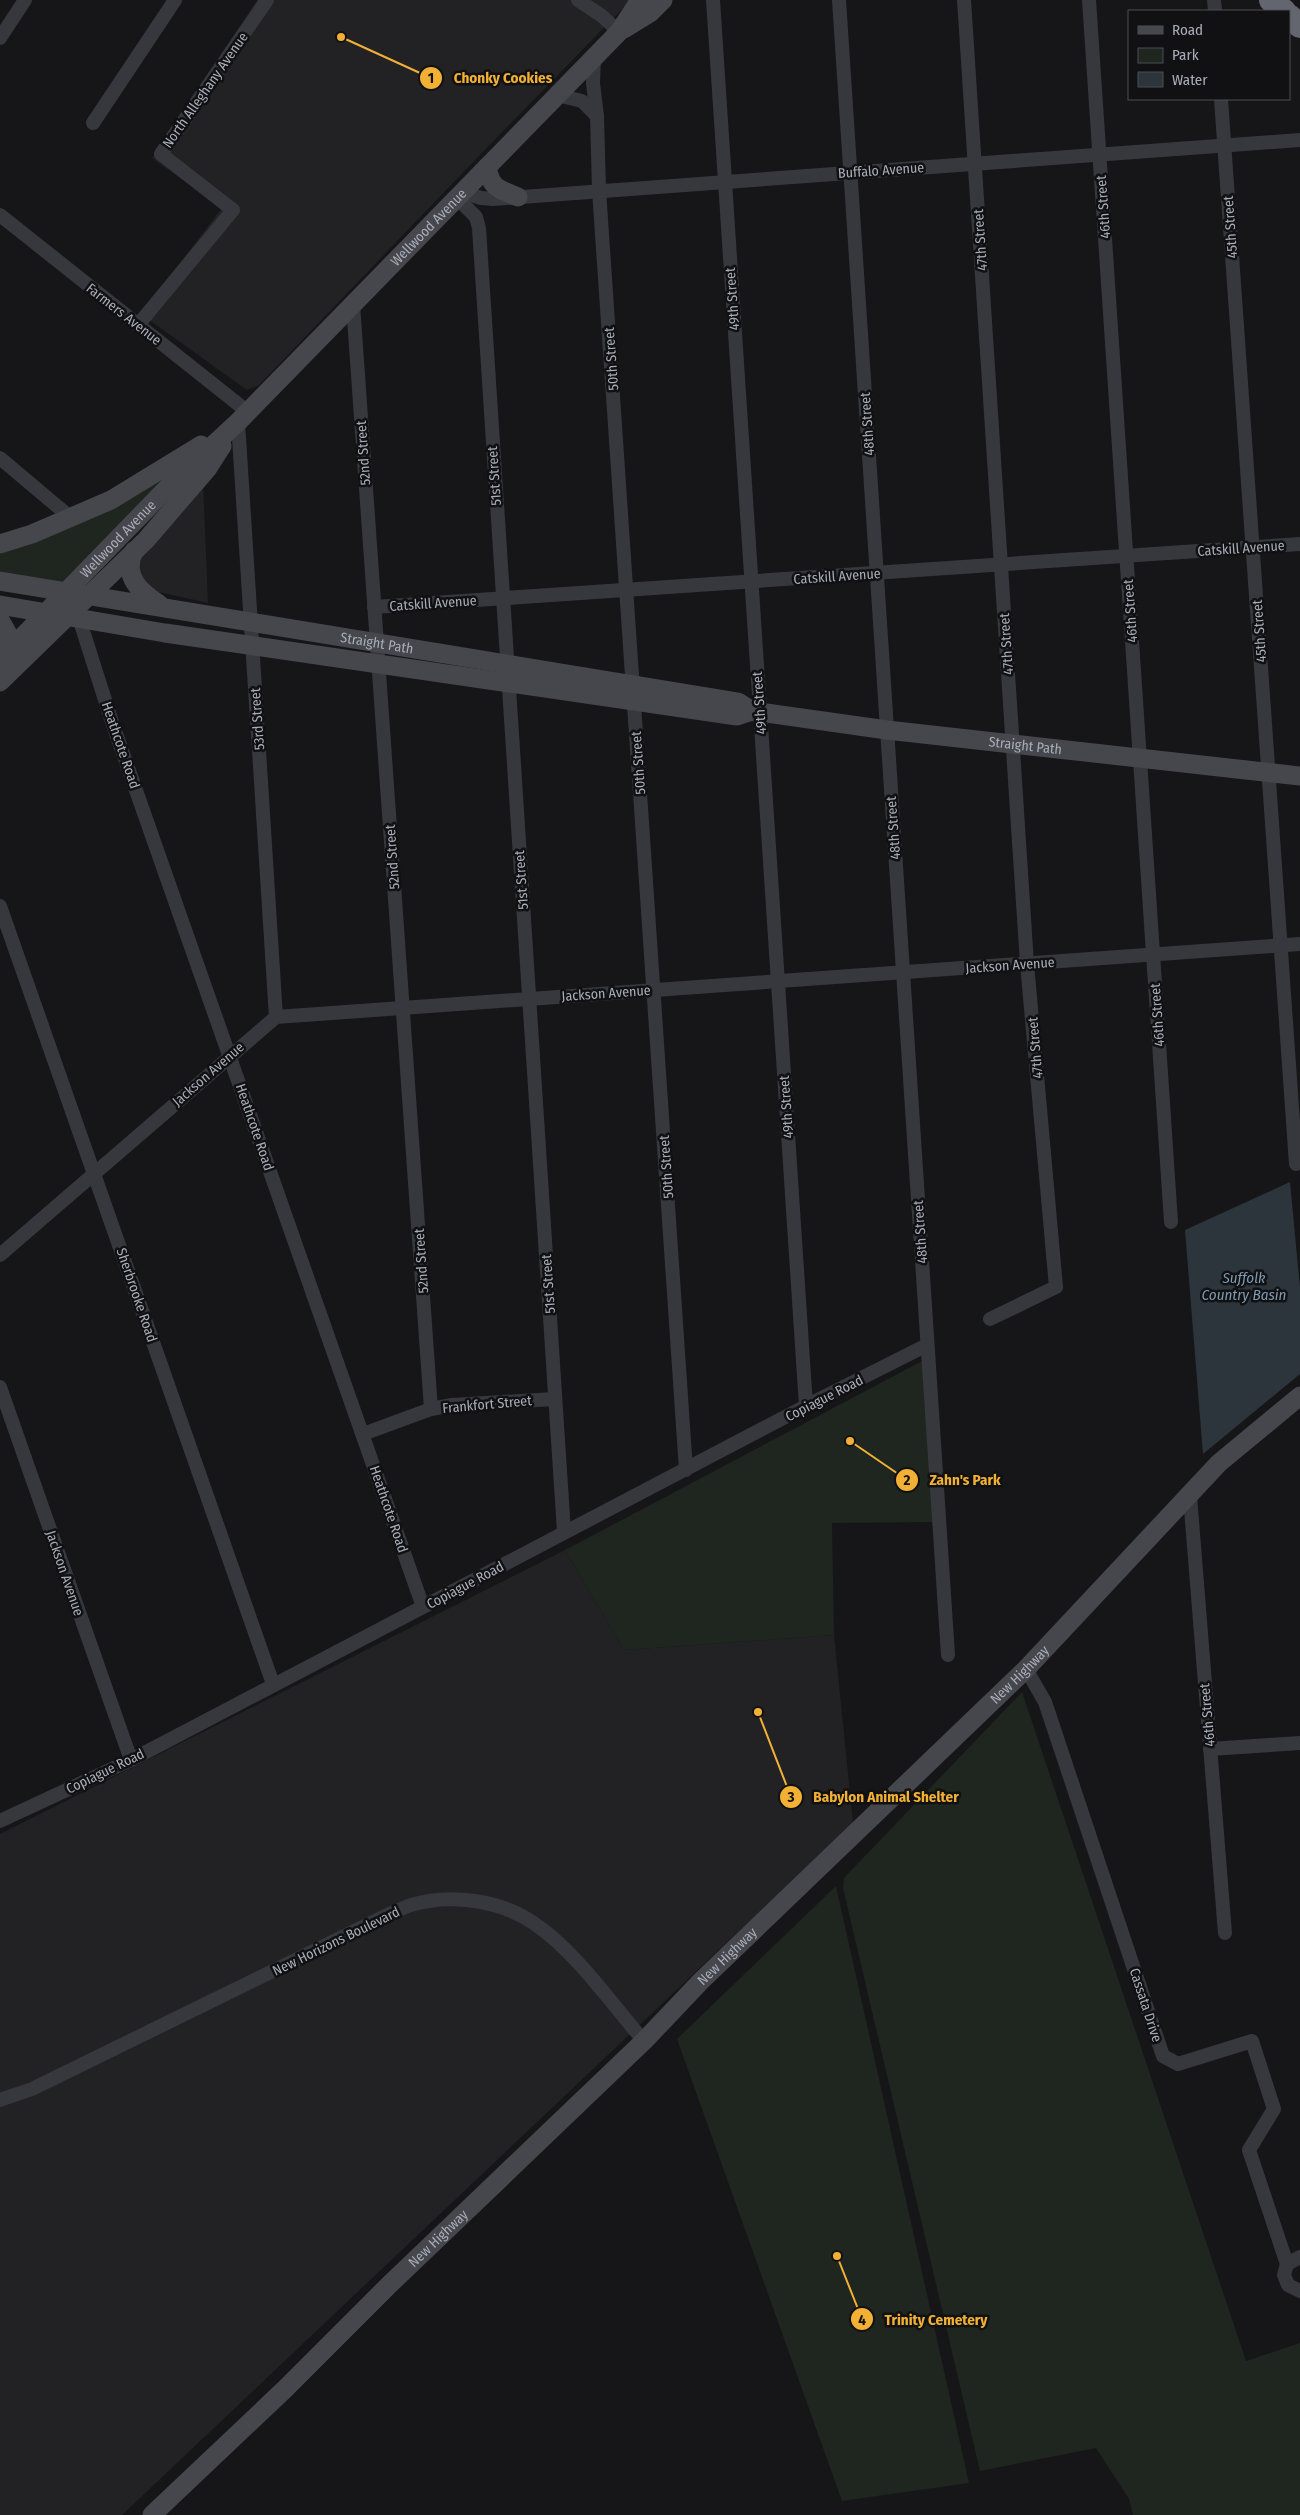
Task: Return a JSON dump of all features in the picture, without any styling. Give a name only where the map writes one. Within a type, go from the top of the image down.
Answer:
[{"type":"highway","points":[[1271,0],[1283,10]]},
{"type":"highway","points":[[1290,17],[1300,26]]},
{"type":"main road","points":[[619,32],[640,0]]},
{"type":"main road","points":[[619,32],[650,13],[663,0]]},
{"type":"main road","name":"Wellwood Avenue","points":[[76,605],[168,486],[243,417],[619,32]]},
{"type":"main road","points":[[487,167],[489,181],[497,189],[518,197]]},
{"type":"main road","points":[[0,544],[32,534],[111,500],[243,417]]},
{"type":"main road","name":"Wellwood Avenue","points":[[4,656],[47,611],[76,605],[134,552],[208,468],[243,417]]},
{"type":"main road","points":[[134,552],[130,567],[135,584],[144,594],[162,606]]},
{"type":"main road","name":"Straight Path","points":[[0,581],[165,633],[508,682],[738,702],[756,712],[887,730],[1012,742],[1300,776]]},
{"type":"main road","points":[[0,605],[47,611]]},
{"type":"main road","points":[[0,682],[76,605],[159,613],[194,611]]},
{"type":"main road","name":"Straight Path","points":[[76,605],[162,606],[194,611],[506,664],[634,693]]},
{"type":"main road","points":[[0,620],[9,636],[4,656]]},
{"type":"main road","name":"New Highway","points":[[152,2515],[644,2041],[701,1982],[1026,1669],[1190,1496],[1218,1463],[1300,1396]]},
{"type":"street","points":[[0,38],[25,0]]},
{"type":"street","points":[[93,123],[175,0]]},
{"type":"street","name":"North Alleghany Avenue","points":[[138,325],[233,210],[160,154],[267,0]]},
{"type":"street","points":[[578,0],[602,16],[619,32]]},
{"type":"street","name":"49th Street","points":[[713,0],[751,582],[756,712],[777,981],[806,1406]]},
{"type":"street","name":"48th Street","points":[[839,0],[948,1655]]},
{"type":"street","name":"47th Street","points":[[964,0],[1027,964],[1056,1287],[990,1319]]},
{"type":"street","name":"46th Street","points":[[1089,0],[1171,1222]]},
{"type":"street","name":"50th Street","points":[[594,57],[593,83],[597,116],[600,190],[626,590],[686,1470]]},
{"type":"street","points":[[557,95],[582,101],[597,116]]},
{"type":"street","name":"45th Street","points":[[1221,100],[1296,1164]]},
{"type":"street","name":"Buffalo Avenue","points":[[460,195],[493,199],[1300,140]]},
{"type":"street","name":"51st Street","points":[[460,195],[476,217],[479,228],[564,1532]]},
{"type":"street","name":"Farmers Avenue","points":[[0,215],[138,325],[243,417]]},
{"type":"street","name":"52nd Street","points":[[353,304],[432,1410]]},
{"type":"street","name":"53rd Street","points":[[243,417],[252,644],[276,1017]]},
{"type":"street","points":[[0,458],[70,517]]},
{"type":"street","name":"Catskill Avenue","points":[[374,608],[1300,544]]},
{"type":"street","name":"Heathcote Road","points":[[76,605],[112,722],[423,1607]]},
{"type":"street","name":"Sherbrooke Road","points":[[0,906],[273,1684]]},
{"type":"street","name":"Jackson Avenue","points":[[0,1255],[229,1055],[276,1017],[1300,944]]},
{"type":"street","name":"Copiague Road","points":[[1,1816],[131,1760],[564,1532],[928,1345]]},
{"type":"street","name":"Jackson Avenue","points":[[0,1387],[131,1760]]},
{"type":"street","name":"Frankfort Street","points":[[363,1434],[452,1405],[555,1399]]},
{"type":"street","name":"46th Street","points":[[1190,1496],[1225,1933]]},
{"type":"street","name":"Cassata Drive","points":[[1026,1669],[1045,1702],[1163,2056],[1178,2064],[1252,2041],[1274,2110],[1250,2150],[1287,2264]]},
{"type":"street","points":[[1210,1749],[1300,1742]]},
{"type":"street","name":"New Horizons Boulevard","points":[[0,2100],[32,2089],[379,1919],[411,1905],[448,1899],[478,1901],[509,1910],[535,1924],[569,1953],[644,2041]]},
{"type":"street","points":[[1300,2258],[1287,2264],[1284,2275],[1285,2280],[1292,2289],[1300,2291]]},
{"type":"shaded area","points":[[257,0],[631,0],[259,385],[247,390],[141,314],[222,208],[152,158]]},
{"type":"shaded area","points":[[203,481],[208,603],[145,589],[134,559]]},
{"type":"shaded area","points":[[565,1550],[624,1650],[834,1635],[853,1823],[122,2515],[0,2515],[0,1834]]},
{"type":"green space","points":[[189,459],[64,585],[0,575],[0,549]]},
{"type":"green space","points":[[924,1360],[936,1522],[832,1523],[834,1635],[624,1650],[565,1550]]},
{"type":"green space","points":[[1022,1692],[1246,2361],[1300,2343],[1300,2515],[1133,2515],[1129,2499],[1096,2448],[980,2471],[843,1888],[844,1878]]},
{"type":"green space","points":[[836,1886],[969,2483],[842,2501],[677,2039]]},
{"type":"water","name":"Suffolk Country Basin","points":[[1290,1182],[1300,1288],[1300,1374],[1203,1454],[1185,1230]]},
{"type":"place","name":"Chonky Cookies","points":[[341,37]]},
{"type":"place","name":"Zahn's Park","points":[[850,1441]]},
{"type":"place","name":"Babylon Animal Shelter","points":[[758,1712]]},
{"type":"place","name":"Trinity Cemetery","points":[[837,2256]]}]
